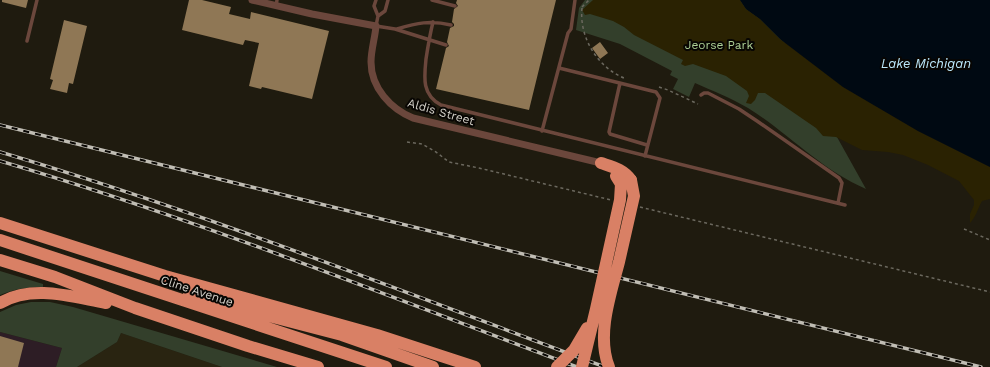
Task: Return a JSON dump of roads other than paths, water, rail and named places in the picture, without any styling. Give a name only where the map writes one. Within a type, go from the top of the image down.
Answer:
[{"type":"highway","points":[[582,367],[620,200],[621,184],[616,176],[601,163]]},
{"type":"highway","points":[[601,163],[627,174],[631,180],[634,196],[608,304],[604,334],[605,352],[609,367]]},
{"type":"highway","points":[[0,223],[165,276],[377,335],[475,367]]},
{"type":"highway","name":"Cline Avenue","points":[[0,240],[386,367]]},
{"type":"highway","points":[[0,260],[55,277],[135,308],[248,346],[318,367]]},
{"type":"highway","points":[[100,273],[342,335],[433,367]]},
{"type":"highway","points":[[0,303],[9,298],[34,293],[58,294],[135,308]]},
{"type":"highway","points":[[557,367],[570,356],[578,345],[596,309]]},
{"type":"street","points":[[252,0],[277,3],[312,14],[376,26]]},
{"type":"street","name":"Aldis Street","points":[[376,26],[371,61],[374,77],[380,91],[397,110],[413,118],[601,163]]},
{"type":"lane","points":[[27,41],[37,0]]},
{"type":"lane","points":[[376,0],[374,6],[378,16],[376,26],[396,29],[446,45]]},
{"type":"lane","points":[[378,16],[385,10],[388,0]]},
{"type":"lane","points":[[432,0],[455,6]]},
{"type":"lane","points":[[542,131],[568,33],[571,29],[575,0]]},
{"type":"lane","points":[[396,29],[416,23],[433,22],[451,25]]},
{"type":"lane","points":[[433,22],[424,74],[425,84],[429,95],[438,103],[446,107],[845,205]]},
{"type":"lane","points":[[559,68],[656,92],[660,98],[644,156]]},
{"type":"lane","points":[[620,83],[609,132],[610,134],[648,145]]},
{"type":"lane","points":[[701,95],[708,93],[739,109],[839,178],[842,183],[838,203]]},
{"type":"water","name":"Lake Michigan","points":[[740,0],[990,0],[990,167],[918,131],[843,87],[780,39],[760,19],[746,9]]},
{"type":"railway","points":[[0,125],[981,367]]},
{"type":"railway","points":[[0,152],[229,227],[605,367]]},
{"type":"railway","points":[[0,161],[218,233],[362,285],[577,367]]},
{"type":"park label","name":"Jeorse Park","points":[[719,45]]}]
